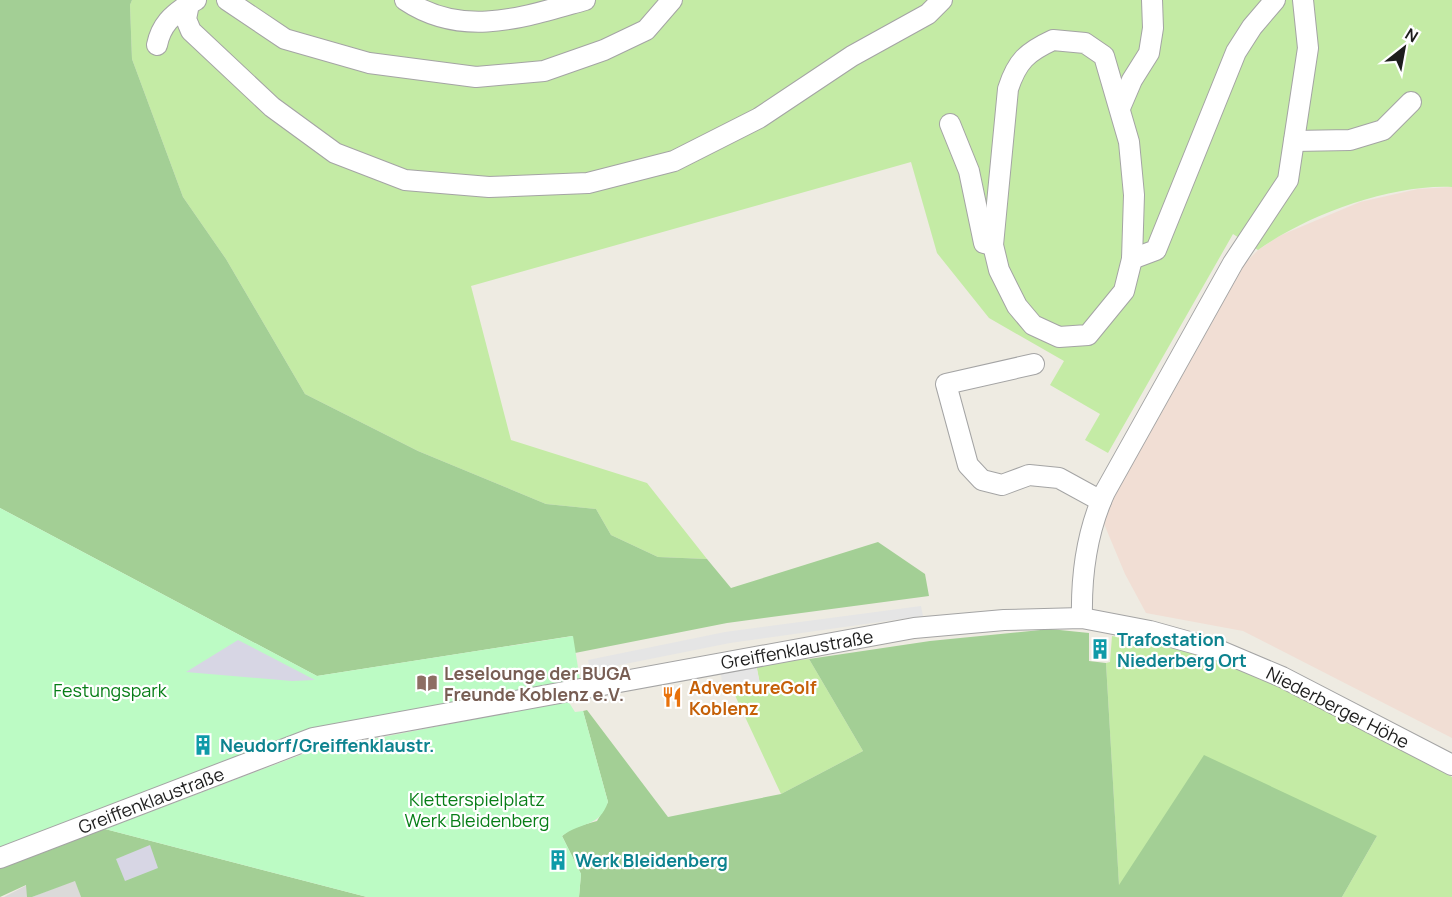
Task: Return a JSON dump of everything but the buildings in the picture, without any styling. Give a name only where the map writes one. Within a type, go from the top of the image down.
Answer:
[{"type":"street","points":[[227,0],[285,39],[369,63],[476,77],[544,71],[604,50],[646,30],[672,0]]},
{"type":"street","points":[[405,0],[420,10],[454,20],[487,24],[585,0]]},
{"type":"street","points":[[192,2],[186,19],[191,31],[272,107],[335,153],[405,180],[489,187],[588,183],[674,161],[759,118],[852,56],[928,14],[942,0]]},
{"type":"street","points":[[1120,108],[1132,80],[1149,53],[1154,28],[1152,0]]},
{"type":"street","points":[[1132,259],[1155,250],[1236,52],[1252,27],[1275,0]]},
{"type":"street","points":[[1082,618],[1082,591],[1093,518],[1233,263],[1288,180],[1308,48],[1303,0]]},
{"type":"street","points":[[157,45],[160,31],[172,16],[192,2]]},
{"type":"street","points":[[1053,40],[1085,44],[1104,56],[1120,108],[1129,142],[1134,195],[1132,259],[1124,291],[1088,335],[1059,337],[1033,325],[1017,306],[999,270],[993,245],[1008,89],[1014,68],[1031,50],[1053,40]]},
{"type":"street","points":[[1294,141],[1350,140],[1383,130],[1411,102]]},
{"type":"street","points":[[950,124],[969,171],[984,243],[993,245]]},
{"type":"street","points":[[1034,364],[946,384],[968,465],[982,480],[1002,485],[1029,475],[1059,477],[1101,501]]},
{"type":"street","name":"Niederberger Höhe","points":[[1082,618],[1150,631],[1218,650],[1282,677],[1452,765]]},
{"type":"street","name":"Greiffenklaustraße","points":[[0,858],[312,738],[914,628],[1004,620],[1082,618]]},
{"type":"shaded area","points":[[1452,187],[1452,738],[1243,631],[1146,613],[1125,574],[1102,519],[1103,511],[1240,268],[1258,250],[1279,236],[1360,202],[1418,189]]},
{"type":"shaded area","points":[[921,606],[923,616],[730,643],[590,671],[588,660],[725,632]]},
{"type":"shaded area","points":[[238,640],[315,680],[292,681],[186,672]]},
{"type":"shaded area","points":[[756,664],[760,684],[724,690],[720,671]]},
{"type":"shaded area","points":[[150,845],[158,868],[125,881],[116,859]]},
{"type":"shaded area","points":[[75,880],[81,897],[32,897]]},
{"type":"shaded area","points":[[27,885],[27,897],[4,897]]},
{"type":"green space","points":[[0,0],[132,0],[130,5],[132,59],[183,197],[226,259],[305,394],[418,451],[546,504],[596,509],[611,535],[658,557],[707,559],[731,588],[878,542],[925,574],[929,596],[727,623],[575,653],[572,636],[317,676],[0,508]]},
{"type":"green space","points":[[132,0],[1452,0],[1452,187],[1428,187],[1403,191],[1350,204],[1300,225],[1258,250],[1233,234],[1108,453],[1085,440],[1100,414],[1050,385],[1064,361],[989,318],[937,253],[911,162],[471,286],[511,440],[647,483],[707,559],[658,557],[611,535],[596,509],[546,504],[418,451],[305,394],[226,259],[183,197],[132,59],[130,5]]},
{"type":"green space","name":"Festungspark","points":[[0,508],[317,676],[573,636],[580,680],[396,716],[0,851]]},
{"type":"green space","points":[[1050,629],[1089,633],[1089,661],[1106,663],[1119,885],[1204,755],[1377,836],[1342,897],[579,897],[581,874],[562,836],[572,828],[597,821],[608,802],[583,711],[587,710],[668,817],[781,794],[863,751],[809,659],[930,641]]},
{"type":"green space","points":[[1112,636],[1188,652],[1261,677],[1344,717],[1452,777],[1452,897],[1342,897],[1377,836],[1119,886],[1106,663],[1110,662]]},
{"type":"green space","points":[[809,659],[863,751],[781,794],[732,689],[760,684],[756,664]]},
{"type":"green space","name":"Kletterspielplatz Werk Bleidenberg","points":[[568,701],[575,712],[583,711],[608,802],[595,820],[562,836],[581,874],[579,897],[367,897],[105,829],[311,751]]},
{"type":"green space","points":[[105,829],[367,897],[81,897],[75,881],[32,897],[27,897],[26,885],[0,897],[0,866]]},
{"type":"place","name":"Trafostation Niederberg Ort","points":[[1100,649]]},
{"type":"place","name":"Leselounge der BUGA Freunde Koblenz e.V.","points":[[427,683]]},
{"type":"place","name":"AdventureGolf Koblenz","points":[[672,697]]},
{"type":"place","name":"Neudorf/Greiffenklaustr.","points":[[203,745]]},
{"type":"place","name":"Werk Bleidenberg","points":[[558,860]]}]
